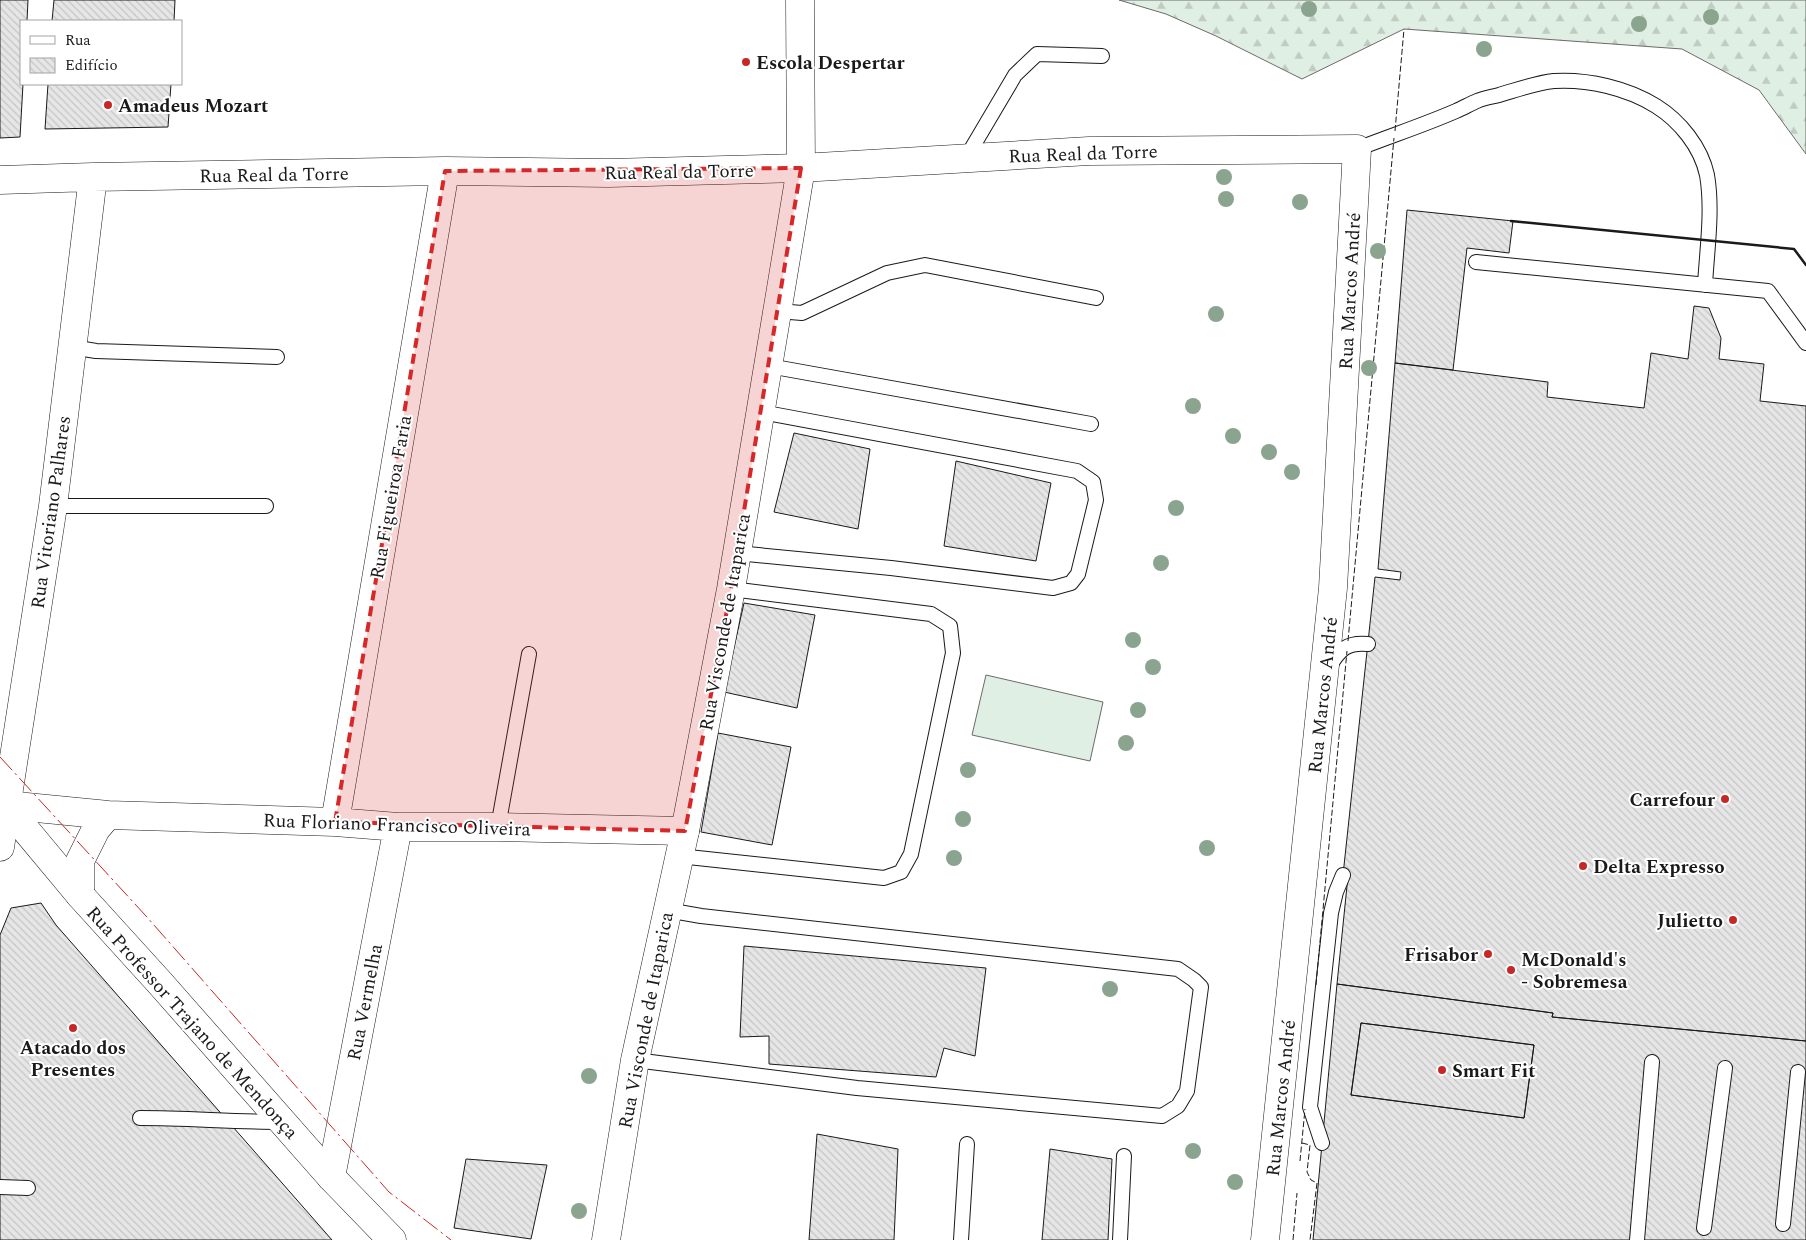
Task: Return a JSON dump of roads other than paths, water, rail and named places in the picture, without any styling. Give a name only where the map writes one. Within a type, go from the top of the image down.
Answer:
[{"type":"street","name":"Rua Visconde de Itaparica","points":[[606,1240],[636,1060],[682,844],[731,589],[801,168],[800,0]]},
{"type":"street","name":"Rua Real da Torre","points":[[0,180],[445,171],[609,173],[801,168],[1089,151],[1357,149]]},
{"type":"street","name":"Rua Marcos André","points":[[1265,1240],[1334,579],[1357,149]]},
{"type":"street","name":"Rua Figueiroa Faria","points":[[335,822],[445,171]]},
{"type":"street","name":"Rua Vitoriano Palhares","points":[[0,847],[3,802],[53,506],[93,177]]},
{"type":"street","name":"Rua Floriano Francisco Oliveira","points":[[3,802],[108,815],[335,822],[398,827],[498,827],[682,844]]},
{"type":"street","name":"Rua Professor Trajano de Mendonça","points":[[3,802],[80,895],[331,1177],[392,1240]]},
{"type":"street","points":[[80,895],[80,861],[96,828],[108,815]]},
{"type":"street","name":"Rua Vermelha","points":[[331,1177],[398,827]]},
{"type":"lane","points":[[966,158],[1015,75],[1037,54],[1102,56]]},
{"type":"lane","points":[[1357,149],[1477,101],[1552,81],[1601,85],[1630,94],[1666,112],[1679,124],[1697,150],[1706,173],[1710,198],[1705,285]]},
{"type":"lane","points":[[1476,262],[1768,291],[1806,343]]},
{"type":"lane","points":[[778,311],[802,313],[887,273],[925,265],[1096,298]]},
{"type":"lane","points":[[72,347],[96,351],[277,357]]},
{"type":"lane","points":[[769,366],[1091,424]]},
{"type":"lane","points":[[737,553],[891,568],[1053,588],[1070,582],[1078,574],[1096,500],[1093,482],[1077,472],[761,412]]},
{"type":"lane","points":[[53,506],[266,506]]},
{"type":"lane","points":[[682,844],[884,878],[901,872],[911,854],[953,653],[950,626],[931,614],[731,589]]},
{"type":"lane","points":[[1324,676],[1334,659],[1348,645],[1354,643],[1368,644]]},
{"type":"lane","points":[[498,827],[528,654]]},
{"type":"lane","points":[[1322,1143],[1310,1107],[1331,913],[1342,875]]},
{"type":"lane","points":[[636,1060],[857,1088],[1162,1116],[1178,1106],[1187,1091],[1201,987],[1178,969],[701,916],[667,910]]},
{"type":"lane","points":[[1637,1240],[1652,1062]]},
{"type":"lane","points":[[1704,1228],[1725,1068]]},
{"type":"lane","points":[[1783,1224],[1798,1072]]},
{"type":"lane","points":[[140,1118],[187,1118],[228,1122],[282,1122]]},
{"type":"lane","points":[[961,1240],[967,1144]]},
{"type":"lane","points":[[1120,1240],[1124,1156]]},
{"type":"lane","points":[[0,1187],[28,1188]]},
{"type":"place","name":"Escola Despertar","points":[[746,62]]},
{"type":"place","name":"Amadeus Mozart","points":[[108,105]]},
{"type":"place","name":"Carrefour","points":[[1725,799]]},
{"type":"place","name":"Delta Expresso","points":[[1583,866]]},
{"type":"place","name":"Julietto","points":[[1733,920]]},
{"type":"place","name":"Frisabor","points":[[1488,954]]},
{"type":"place","name":"McDonald's - Sobremesa","points":[[1511,970]]},
{"type":"place","name":"Atacado dos Presentes","points":[[73,1028]]},
{"type":"place","name":"Smart Fit","points":[[1442,1070]]}]
